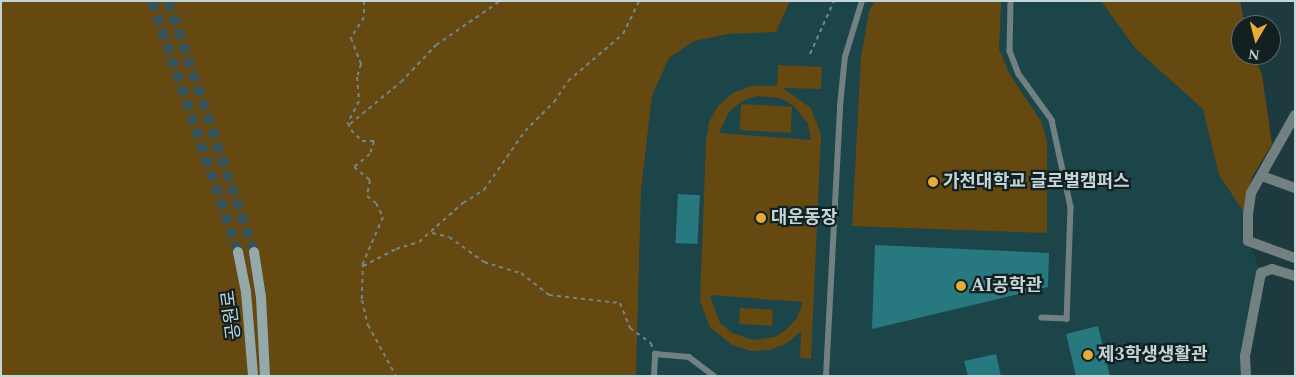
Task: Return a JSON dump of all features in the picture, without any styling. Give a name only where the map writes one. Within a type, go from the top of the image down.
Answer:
[{"type":"main road","name":"공원로","points":[[238,252],[246,292],[253,376]]},
{"type":"main road","name":"공원로","points":[[254,252],[261,297],[265,376]]},
{"type":"street","points":[[1295,115],[1251,193],[1248,241],[1295,258]]},
{"type":"street","points":[[1262,176],[1295,188]]},
{"type":"street","points":[[1246,376],[1246,356],[1262,273],[1272,269],[1295,276]]},
{"type":"lane","points":[[826,376],[840,106],[845,57],[862,1]]},
{"type":"lane","points":[[1011,1],[1010,51],[1020,74],[1052,120],[1071,207],[1067,319],[1042,318]]},
{"type":"lane","points":[[654,376],[655,354],[689,357],[714,376]]},
{"type":"path","points":[[364,1],[364,17],[351,38],[361,64],[357,76],[358,101],[350,124],[351,130],[362,141],[374,141],[370,154],[354,167],[370,180],[367,196],[376,203],[383,217],[363,266],[365,318],[396,376]]},
{"type":"path","points":[[350,124],[388,94],[436,45],[500,1]]},
{"type":"path","points":[[363,266],[396,249],[419,242],[458,207],[484,190],[525,131],[554,102],[568,81],[623,34],[640,1]]},
{"type":"path","points":[[810,54],[834,1]]},
{"type":"path","points":[[431,233],[449,237],[484,262],[521,273],[549,295],[620,302],[630,328],[651,343],[655,354]]},
{"type":"shaded area","points":[[1,1],[790,1],[776,32],[729,34],[694,41],[669,58],[652,96],[641,190],[636,376],[1,376]]},
{"type":"shaded area","name":"가천대학교 글로벌캠퍼스","points":[[790,1],[1101,1],[1136,49],[1203,109],[1219,175],[1244,209],[1246,234],[1261,273],[1245,376],[636,376],[641,190],[652,96],[669,58],[694,41],[729,34],[775,31]]},
{"type":"shaded area","points":[[875,1],[1001,1],[999,49],[1010,75],[1041,121],[1047,141],[1047,233],[852,226],[861,58],[869,11]]},
{"type":"shaded area","points":[[1101,1],[1240,1],[1243,15],[1231,15],[1231,65],[1258,65],[1262,75],[1272,144],[1252,177],[1245,214],[1219,175],[1203,109],[1136,49]]},
{"type":"shaded area","name":"대운동장","points":[[778,65],[822,67],[821,89],[783,88],[811,108],[821,135],[811,359],[800,358],[801,331],[787,343],[770,350],[751,351],[732,345],[710,327],[700,301],[706,141],[709,122],[718,106],[733,93],[751,86],[777,86]],"holes":[[[756,96],[780,98],[794,106],[808,124],[811,140],[719,133],[729,112],[741,102]],[[711,295],[803,302],[797,318],[787,329],[775,337],[753,340],[732,333],[720,323]]]},
{"type":"shaded area","points":[[741,104],[792,107],[791,133],[740,130]]},
{"type":"shaded area","points":[[740,308],[773,310],[772,326],[739,324]]},
{"type":"building","points":[[678,194],[700,195],[697,244],[675,243]]},
{"type":"building","name":"AI공학관","points":[[875,245],[1049,253],[1048,287],[872,329]]},
{"type":"building","name":"제3학생생활관","points":[[1098,326],[1110,376],[1076,376],[1066,334]]},
{"type":"building","points":[[996,354],[1001,376],[968,376],[964,361]]},
{"type":"tunnel","points":[[152,1],[238,252]]},
{"type":"tunnel","points":[[168,1],[254,252]]},
{"type":"place","name":"가천대학교 글로벌캠퍼스","points":[[933,182]]},
{"type":"place","name":"대운동장","points":[[761,218]]},
{"type":"place","name":"AI공학관","points":[[961,286]]},
{"type":"place","name":"제3학생생활관","points":[[1088,355]]}]
